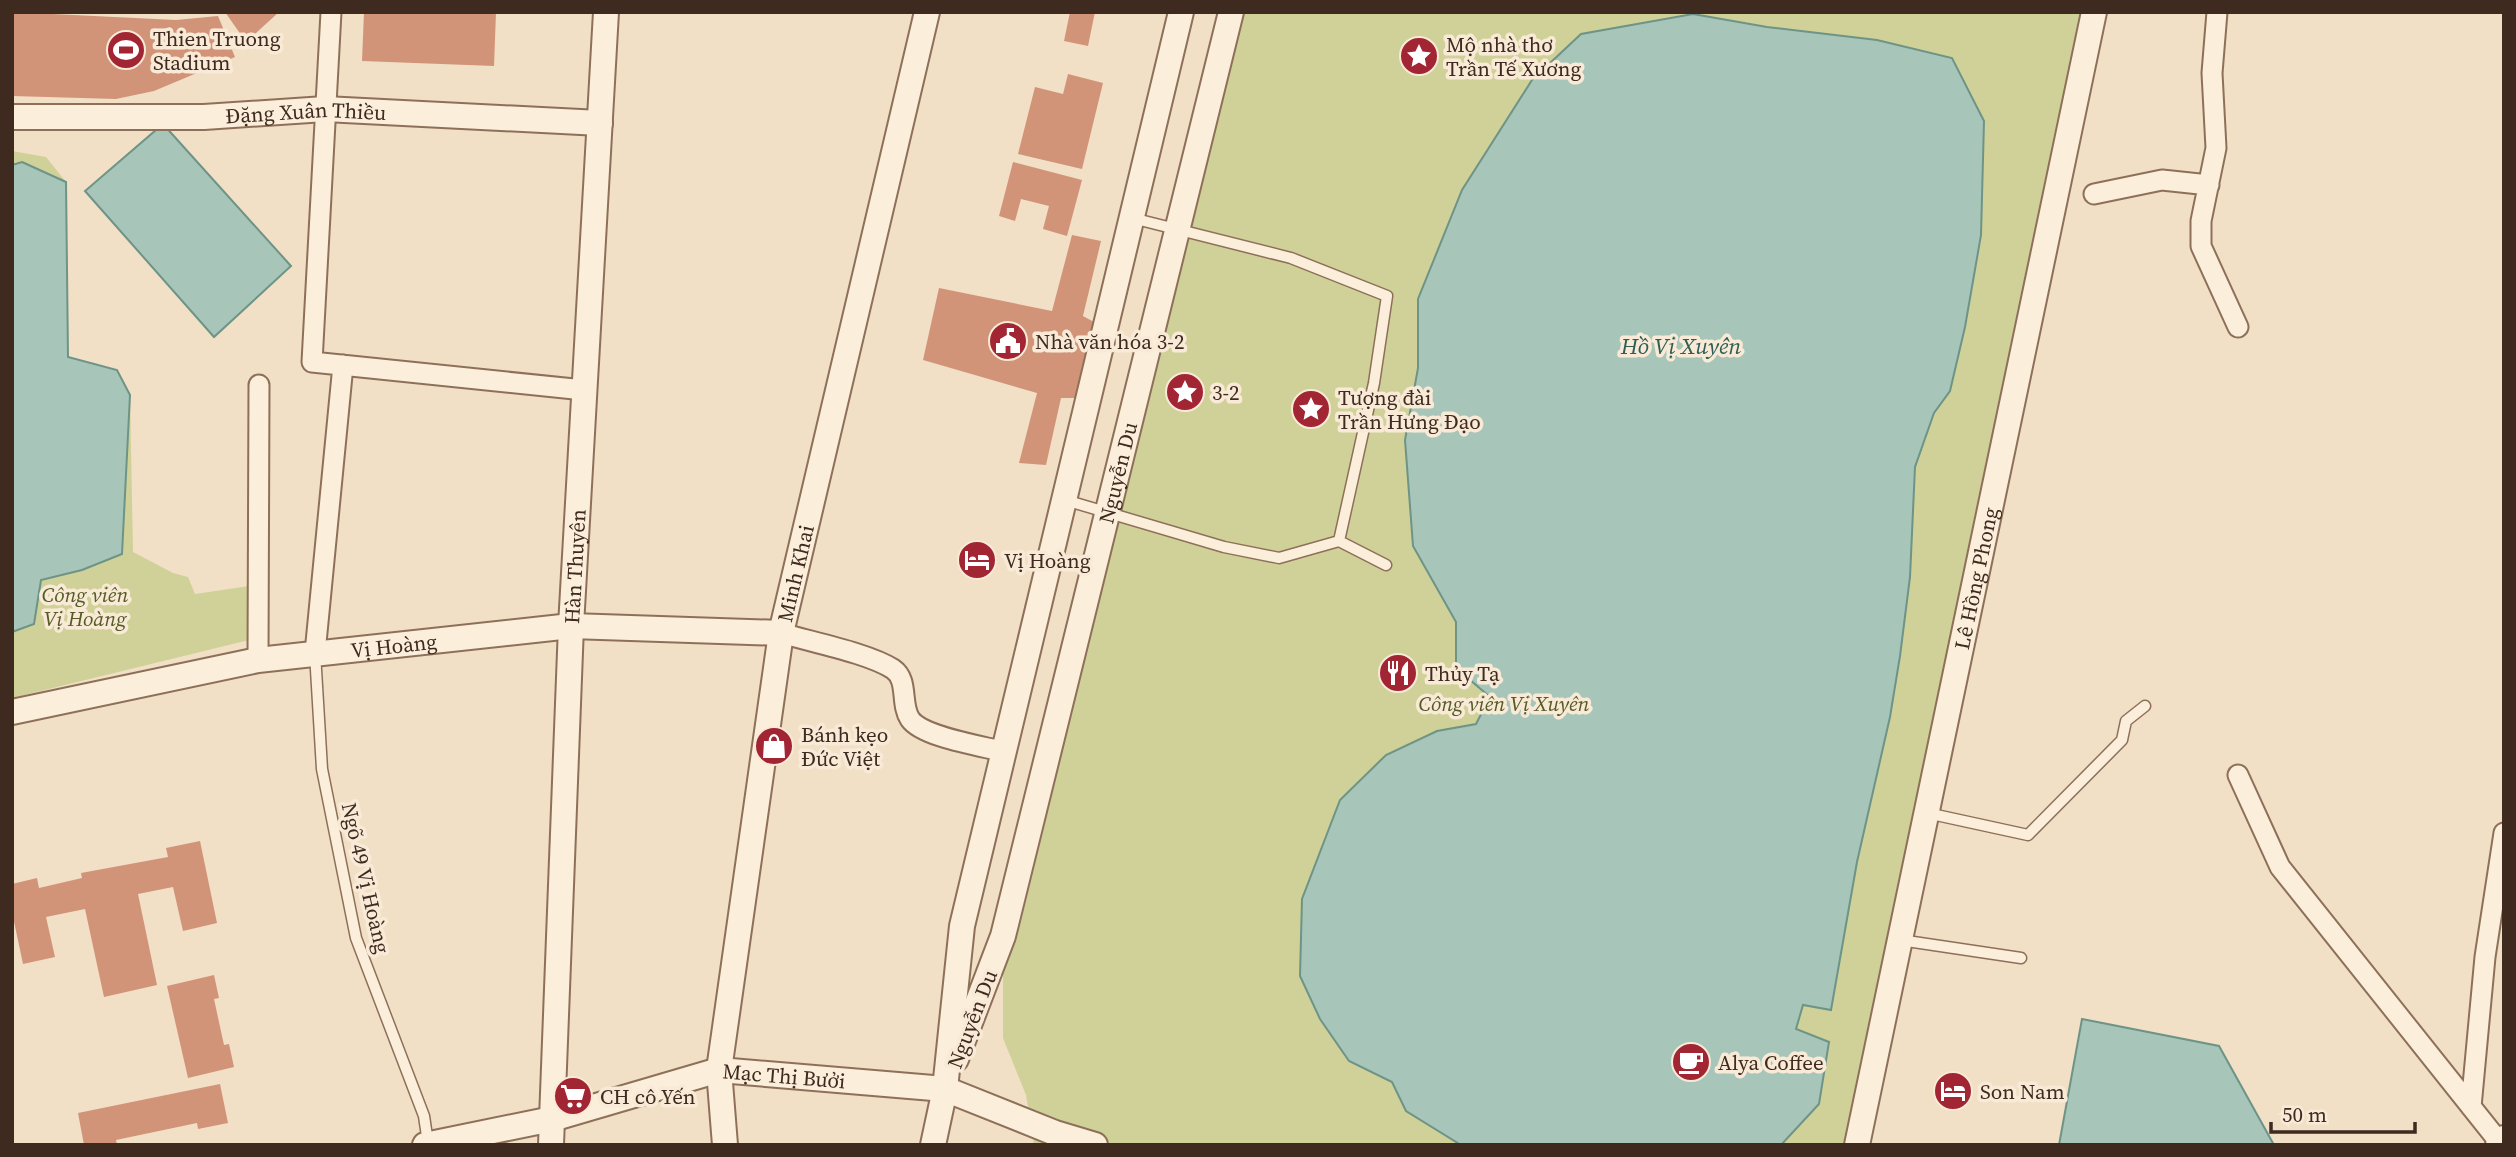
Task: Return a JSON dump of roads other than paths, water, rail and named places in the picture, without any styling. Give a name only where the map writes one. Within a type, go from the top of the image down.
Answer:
[{"type":"street","points":[[331,12],[312,362],[584,390]]},
{"type":"street","name":"Hàn Thuyên","points":[[551,1145],[571,626],[606,12]]},
{"type":"street","name":"Minh Khai","points":[[725,1145],[719,1070],[780,634],[927,12]]},
{"type":"street","name":"Nguyễn Du","points":[[933,1145],[945,1089],[962,926],[1181,12]]},
{"type":"street","name":"Nguyễn Du","points":[[945,1089],[1003,936],[1231,12]]},
{"type":"street","name":"Lê Hồng Phong","points":[[1857,1145],[2094,12]]},
{"type":"street","points":[[2217,12],[2212,74],[2216,148],[2201,221],[2201,246],[2238,327]]},
{"type":"street","name":"Đặng Xuân Thiều","points":[[12,117],[204,117],[325,109],[600,123]]},
{"type":"street","points":[[2094,194],[2162,180],[2208,185]]},
{"type":"street","points":[[315,653],[343,365]]},
{"type":"street","points":[[258,660],[260,385]]},
{"type":"street","name":"Vị Hoàng","points":[[12,712],[258,660],[571,626],[780,634]]},
{"type":"street","points":[[780,634],[880,663],[896,671],[903,684],[910,719],[922,730],[1005,752]]},
{"type":"street","points":[[2238,775],[2280,867],[2501,1143]]},
{"type":"street","points":[[2471,1107],[2485,957],[2504,833]]},
{"type":"street","name":"Mạc Thị Bưởi","points":[[426,1144],[552,1119],[719,1070],[945,1089],[1055,1133],[1096,1145]]},
{"type":"lane","points":[[1132,218],[1291,258],[1387,296],[1374,383],[1339,541]]},
{"type":"lane","points":[[1065,500],[1224,547],[1279,558],[1339,541],[1386,565]]},
{"type":"lane","name":"Ngõ 49 Vị Hoàng","points":[[315,653],[321,769],[356,938],[424,1116],[426,1144]]},
{"type":"lane","points":[[1926,813],[2028,835],[2122,740],[2126,721],[2145,706]]},
{"type":"lane","points":[[1900,940],[2021,958]]},
{"type":"water","name":"Hồ Vị Xuyên","points":[[1693,14],[1767,27],[1877,40],[1952,58],[1984,121],[1981,235],[1965,327],[1950,391],[1934,413],[1915,467],[1910,577],[1900,656],[1890,717],[1857,862],[1831,1010],[1803,1005],[1796,1029],[1829,1042],[1819,1104],[1781,1145],[1461,1145],[1406,1111],[1392,1082],[1349,1061],[1320,1019],[1300,976],[1302,899],[1340,800],[1386,755],[1437,731],[1476,724],[1490,697],[1456,668],[1456,622],[1413,546],[1405,440],[1418,368],[1418,299],[1462,190],[1532,80],[1581,34]]},
{"type":"water","points":[[163,124],[291,266],[214,337],[85,191]]},
{"type":"water","name":"Công viên Vị Hoàng","points":[[22,162],[66,182],[68,357],[117,370],[130,395],[122,554],[82,570],[41,580],[34,624],[12,632],[12,165]]},
{"type":"water","points":[[2082,1019],[2219,1046],[2274,1145],[2059,1145]]},
{"type":"place","name":"Thien Truong Stadium","points":[[126,50]]},
{"type":"place","name":"Mộ nhà thơ Trần Tế Xương","points":[[1419,56]]},
{"type":"place","name":"Nhà văn hóa 3-2","points":[[1008,341]]},
{"type":"place","name":"3-2","points":[[1185,392]]},
{"type":"place","name":"Tượng đài Trần Hưng Đạo","points":[[1311,409]]},
{"type":"place","name":"Vị Hoàng","points":[[977,560]]},
{"type":"place","name":"Thủy Tạ","points":[[1398,673]]},
{"type":"place","name":"Bánh kẹo Đức Việt","points":[[774,746]]},
{"type":"place","name":"Alya Coffee","points":[[1691,1062]]},
{"type":"place","name":"Son Nam","points":[[1953,1091]]},
{"type":"place","name":"CH cô Yến","points":[[573,1096]]},
{"type":"park label","name":"Công viên Vị Xuyên","points":[[1504,703]]}]
